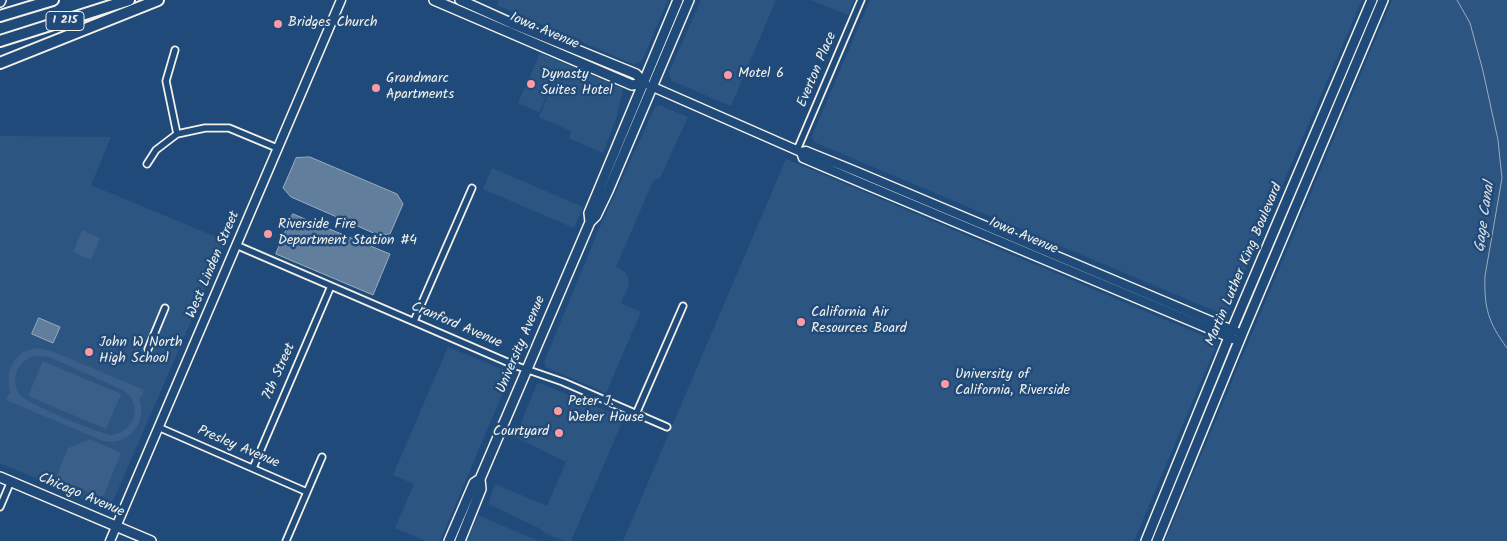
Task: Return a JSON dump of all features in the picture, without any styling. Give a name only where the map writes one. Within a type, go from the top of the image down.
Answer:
[{"type":"highway","name":"I 215","points":[[0,16],[53,0]]},
{"type":"highway","name":"I 215","points":[[0,41],[129,0]]},
{"type":"highway","points":[[0,63],[158,0]]},
{"type":"main road","name":"Iowa Avenue","points":[[434,0],[632,85],[643,83]]},
{"type":"main road","name":"Iowa Avenue","points":[[460,0],[636,74],[643,83],[652,87]]},
{"type":"main road","name":"University Avenue","points":[[590,222],[590,213],[678,0]]},
{"type":"main road","name":"University Avenue","points":[[460,540],[480,489],[480,479],[590,222],[596,216],[608,192],[689,0]]},
{"type":"main road","name":"Martin Luther King Boulevard","points":[[1146,541],[1230,334],[1372,0]]},
{"type":"main road","name":"Martin Luther King Boulevard","points":[[1157,541],[1240,338],[1383,0]]},
{"type":"main road","points":[[608,192],[615,161],[612,158]]},
{"type":"main road","name":"Chicago Avenue","points":[[0,477],[151,541]]},
{"type":"main road","name":"University Avenue","points":[[449,541],[474,483],[480,479]]},
{"type":"main road","points":[[460,540],[457,537],[457,533],[468,499]]},
{"type":"street","name":"West Linden Street","points":[[110,541],[341,0]]},
{"type":"street","name":"Everton Place","points":[[799,151],[861,0]]},
{"type":"street","points":[[175,50],[166,81],[177,134]]},
{"type":"street","name":"Iowa Avenue","points":[[652,87],[799,151],[806,151],[853,170],[1240,338]]},
{"type":"street","points":[[147,164],[156,150],[177,134],[205,128],[223,127],[277,148]]},
{"type":"street","points":[[414,321],[472,188]]},
{"type":"street","name":"Cranford Avenue","points":[[236,245],[667,427]]},
{"type":"street","name":"7th Street","points":[[253,468],[331,286]]},
{"type":"street","points":[[636,414],[683,306]]},
{"type":"street","points":[[148,349],[165,308]]},
{"type":"street","name":"Presley Avenue","points":[[158,427],[307,492]]},
{"type":"street","points":[[286,541],[322,457]]},
{"type":"street","points":[[0,507],[11,481]]},
{"type":"shaded area","points":[[499,0],[668,0],[642,61],[633,64],[497,5]]},
{"type":"shaded area","points":[[701,0],[776,0],[731,106],[672,81],[670,77],[669,72]]},
{"type":"shaded area","points":[[811,0],[854,0],[848,15]]},
{"type":"shaded area","points":[[870,0],[1362,0],[1228,311],[1222,314],[814,142],[812,136]]},
{"type":"shaded area","points":[[1392,0],[1507,0],[1507,541],[1165,541]]},
{"type":"shaded area","points":[[540,53],[623,89],[617,116],[603,153],[569,138],[571,131],[539,117],[556,75],[539,112],[518,103]]},
{"type":"shaded area","points":[[659,105],[688,117],[660,178],[653,181],[616,267],[628,276],[629,285],[621,303],[641,312],[606,393],[546,367],[544,362],[599,229],[655,107]]},
{"type":"shaded area","name":"John W North High School","points":[[0,136],[111,137],[91,185],[226,241],[110,508],[107,509],[0,463]]},
{"type":"shaded area","points":[[310,157],[397,194],[403,204],[390,234],[378,235],[291,197],[283,188],[296,158]]},
{"type":"shaded area","name":"University of California, Riverside","points":[[786,159],[1213,340],[1216,346],[1134,541],[623,541]]},
{"type":"shaded area","points":[[492,168],[583,207],[574,228],[483,189]]},
{"type":"shaded area","points":[[293,214],[390,254],[373,295],[276,254]]},
{"type":"shaded area","points":[[82,230],[100,238],[91,260],[73,252]]},
{"type":"shaded area","points":[[39,318],[60,327],[53,343],[32,334]]},
{"type":"shaded area","points":[[448,347],[509,372],[510,376],[440,541],[426,541],[395,528],[414,484],[393,475]]},
{"type":"shaded area","points":[[37,348],[52,351],[144,390],[142,397],[139,397],[141,415],[139,423],[129,436],[121,440],[113,442],[103,441],[6,400],[9,393],[11,394],[8,378],[12,364],[22,353]],"holes":[[[34,356],[49,357],[126,392],[131,398],[135,409],[133,420],[123,431],[112,435],[105,434],[80,425],[26,400],[17,390],[15,378],[19,367],[23,362]]]},
{"type":"shaded area","points":[[43,361],[121,394],[106,429],[28,396]]},
{"type":"shaded area","points":[[540,383],[624,418],[571,541],[564,541],[545,533],[541,529],[488,504],[495,484],[547,506],[566,462],[515,437],[537,384]]},
{"type":"shaded area","points":[[90,439],[121,453],[104,495],[100,497],[56,478],[68,448]]},
{"type":"shaded area","points":[[478,515],[538,541],[467,541]]},
{"type":"waterway","name":"Gage Canal","points":[[1457,0],[1470,23],[1498,140],[1502,178],[1485,276],[1485,297],[1491,322],[1507,348]]},
{"type":"place","name":"Bridges Church","points":[[278,24]]},
{"type":"place","name":"Motel 6","points":[[728,75]]},
{"type":"place","name":"Dynasty Suites Hotel","points":[[531,84]]},
{"type":"place","name":"Grandmarc Apartments","points":[[376,88]]},
{"type":"place","name":"Riverside Fire Department Station #4","points":[[268,234]]},
{"type":"place","name":"California Air Resources Board","points":[[801,322]]},
{"type":"place","name":"John W North High School","points":[[89,352]]},
{"type":"place","name":"University of California, Riverside","points":[[945,384]]},
{"type":"place","name":"Peter J. Weber House","points":[[558,411]]},
{"type":"place","name":"Courtyard","points":[[559,433]]}]
